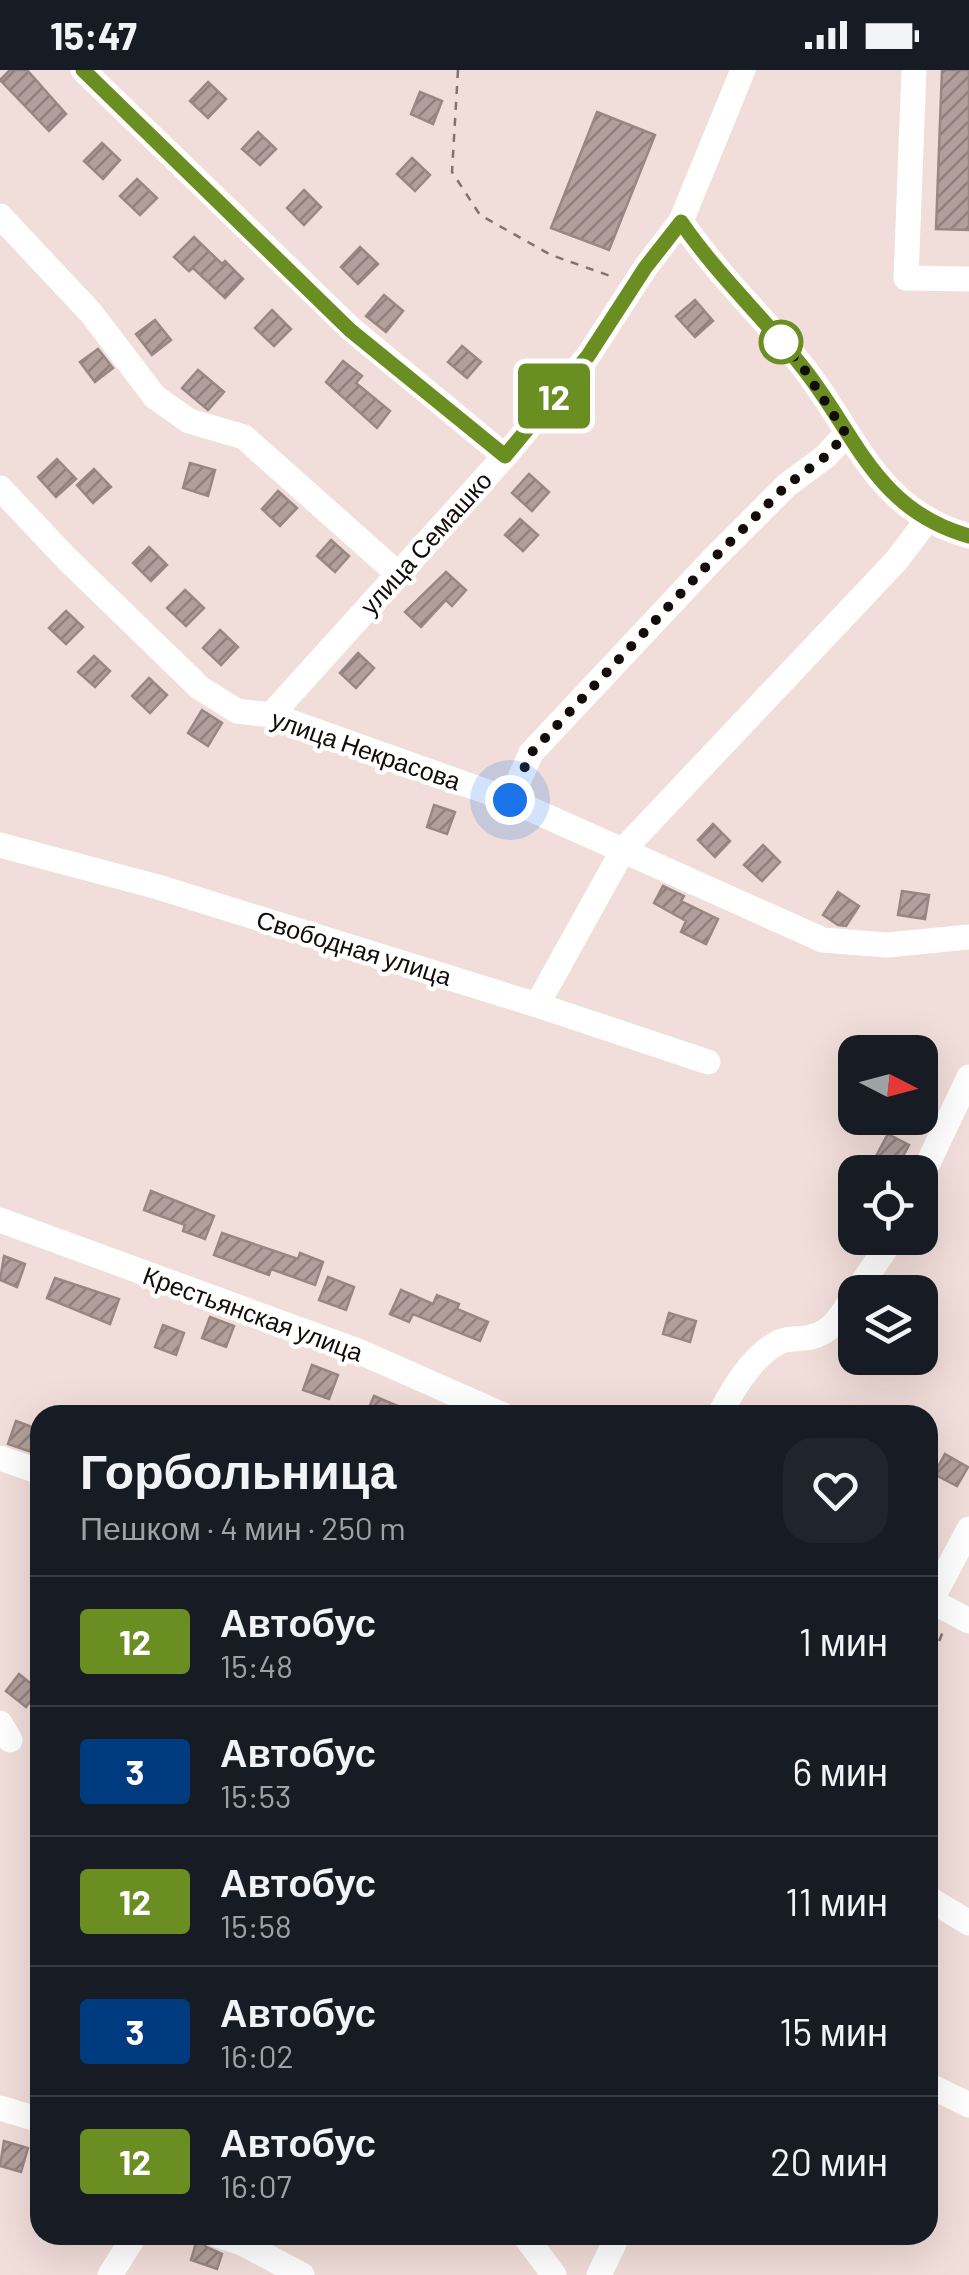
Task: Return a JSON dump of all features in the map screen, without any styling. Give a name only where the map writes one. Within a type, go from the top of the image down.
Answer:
[{"type":"street","points":[[83,70],[350,330],[505,456]]},
{"type":"street","name":"улица Семашко","points":[[271,715],[505,456],[588,356],[681,222],[743,70]]},
{"type":"street","points":[[914,70],[906,278],[969,280]]},
{"type":"street","points":[[0,216],[91,313],[156,398],[190,421],[244,437],[398,574]]},
{"type":"street","points":[[681,222],[707,260],[802,366],[884,485],[942,528],[969,536]]},
{"type":"street","points":[[510,800],[531,753],[714,558],[786,486],[826,456],[846,434]]},
{"type":"street","name":"улица Некрасова","points":[[0,488],[200,688],[238,711],[271,715],[510,800],[823,940],[887,946],[969,937]]},
{"type":"street","points":[[536,1005],[624,850],[896,561],[928,519]]},
{"type":"street","name":"Свободная улица","points":[[0,845],[158,887],[708,1062]]},
{"type":"street","points":[[932,1155],[969,1077]]},
{"type":"street","name":"Крестьянская улица","points":[[0,1220],[358,1352],[480,1405]]},
{"type":"street","points":[[724,1405],[763,1352],[783,1340],[811,1338],[832,1328],[838,1319]]},
{"type":"street","points":[[0,1458],[30,1468]]},
{"type":"street","points":[[944,1608],[969,1530]]},
{"type":"street","points":[[938,1904],[969,1923]]},
{"type":"street","points":[[938,2090],[969,2105]]},
{"type":"street","points":[[0,2108],[30,2117]]},
{"type":"street","points":[[110,2275],[129,2245]]},
{"type":"street","points":[[246,2245],[302,2275]]},
{"type":"street","points":[[532,2245],[554,2275]]},
{"type":"street","points":[[599,2275],[613,2245]]},
{"type":"path","points":[[458,70],[452,172],[480,215],[551,255],[634,286]]},
{"type":"building","points":[[10,70],[27,70],[66,114],[49,131],[0,80]]},
{"type":"building","points":[[942,70],[969,70],[969,230],[936,229]]},
{"type":"building","points":[[208,82],[226,99],[208,118],[190,101]]},
{"type":"building","points":[[420,92],[442,101],[433,124],[411,114]]},
{"type":"building","points":[[597,112],[655,135],[609,250],[551,228]]},
{"type":"building","points":[[258,132],[276,149],[260,165],[242,149]]},
{"type":"building","points":[[102,143],[120,160],[103,179],[84,161]]},
{"type":"building","points":[[412,158],[430,175],[415,191],[397,174]]},
{"type":"building","points":[[137,179],[157,198],[140,215],[120,196]]},
{"type":"building","points":[[304,190],[321,207],[304,225],[287,208]]},
{"type":"building","points":[[194,237],[243,279],[225,298],[193,268],[189,271],[174,257]]},
{"type":"building","points":[[360,247],[378,264],[358,284],[341,267]]},
{"type":"building","points":[[384,295],[403,311],[386,332],[366,316]]},
{"type":"building","points":[[695,300],[713,321],[695,337],[676,316]]},
{"type":"building","points":[[272,310],[291,329],[274,346],[255,328]]},
{"type":"building","points":[[155,320],[171,340],[152,355],[136,334]]},
{"type":"building","points":[[462,346],[481,362],[467,378],[448,362]]},
{"type":"building","points":[[98,349],[113,368],[95,382],[80,362]]},
{"type":"building","points":[[343,361],[362,376],[356,383],[390,411],[377,428],[326,382]]},
{"type":"building","points":[[198,370],[224,392],[208,410],[182,388]]},
{"type":"building","points":[[57,459],[76,479],[56,497],[38,477]]},
{"type":"building","points":[[190,463],[215,470],[208,496],[183,488]]},
{"type":"building","points":[[94,469],[111,487],[93,503],[77,485]]},
{"type":"building","points":[[529,474],[549,492],[532,511],[512,493]]},
{"type":"building","points":[[278,491],[297,508],[280,526],[262,509]]},
{"type":"building","points":[[520,519],[538,535],[523,551],[505,535]]},
{"type":"building","points":[[331,540],[349,556],[335,572],[317,556]]},
{"type":"building","points":[[149,547],[167,565],[151,581],[133,563]]},
{"type":"building","points":[[446,572],[466,590],[452,606],[446,600],[421,627],[405,612]]},
{"type":"building","points":[[185,590],[204,608],[186,626],[167,608]]},
{"type":"building","points":[[66,611],[83,627],[66,644],[49,628]]},
{"type":"building","points":[[220,630],[238,647],[221,665],[203,648]]},
{"type":"building","points":[[358,653],[374,668],[356,688],[340,673]]},
{"type":"building","points":[[94,656],[110,671],[95,687],[78,672]]},
{"type":"building","points":[[149,678],[167,695],[150,713],[132,696]]},
{"type":"building","points":[[202,710],[222,723],[208,746],[188,733]]},
{"type":"building","points":[[434,805],[455,812],[447,834],[427,827]]},
{"type":"building","points":[[713,824],[730,841],[715,857],[698,840]]},
{"type":"building","points":[[763,845],[780,862],[762,881],[744,865]]},
{"type":"building","points":[[663,886],[684,896],[681,901],[718,919],[706,944],[681,932],[686,921],[654,903]]},
{"type":"building","points":[[902,891],[929,895],[925,919],[898,915]]},
{"type":"building","points":[[838,892],[859,906],[846,926],[823,915]]},
{"type":"building","points":[[887,1135],[909,1145],[904,1155],[877,1155]]},
{"type":"building","points":[[151,1191],[214,1216],[205,1239],[183,1231],[185,1225],[144,1210]]},
{"type":"building","points":[[222,1233],[298,1259],[300,1253],[323,1262],[315,1285],[271,1269],[269,1275],[214,1255]]},
{"type":"building","points":[[4,1256],[25,1264],[17,1287],[0,1280]]},
{"type":"building","points":[[328,1277],[354,1287],[346,1310],[319,1300]]},
{"type":"building","points":[[55,1278],[119,1299],[110,1324],[47,1298]]},
{"type":"building","points":[[401,1290],[433,1304],[437,1295],[459,1304],[457,1309],[488,1322],[480,1341],[413,1314],[409,1322],[390,1314]]},
{"type":"building","points":[[669,1313],[696,1321],[690,1342],[663,1334]]},
{"type":"building","points":[[210,1317],[234,1326],[226,1347],[202,1338]]},
{"type":"building","points":[[163,1325],[184,1333],[176,1355],[155,1347]]},
{"type":"building","points":[[312,1365],[338,1375],[329,1399],[303,1390]]},
{"type":"building","points":[[374,1396],[395,1405],[370,1405]]},
{"type":"building","points":[[16,1421],[30,1426],[30,1452],[8,1444]]},
{"type":"building","points":[[945,1454],[968,1467],[957,1486],[938,1476]]},
{"type":"building","points":[[19,1674],[30,1683],[30,1702],[26,1707],[6,1691]]},
{"type":"building","points":[[4,2141],[28,2148],[21,2172],[0,2166]]},
{"type":"building","points":[[195,2245],[222,2254],[217,2269],[191,2260]]},
{"type":"bus line","name":"12","points":[[83,70],[350,330],[505,456],[588,356],[645,268],[681,222],[707,260],[802,366],[884,485],[942,528],[969,536]]},
{"type":"route","points":[[510,800],[531,753],[714,558],[786,486],[826,456],[846,434],[802,366],[778,339],[781,342]]}]
